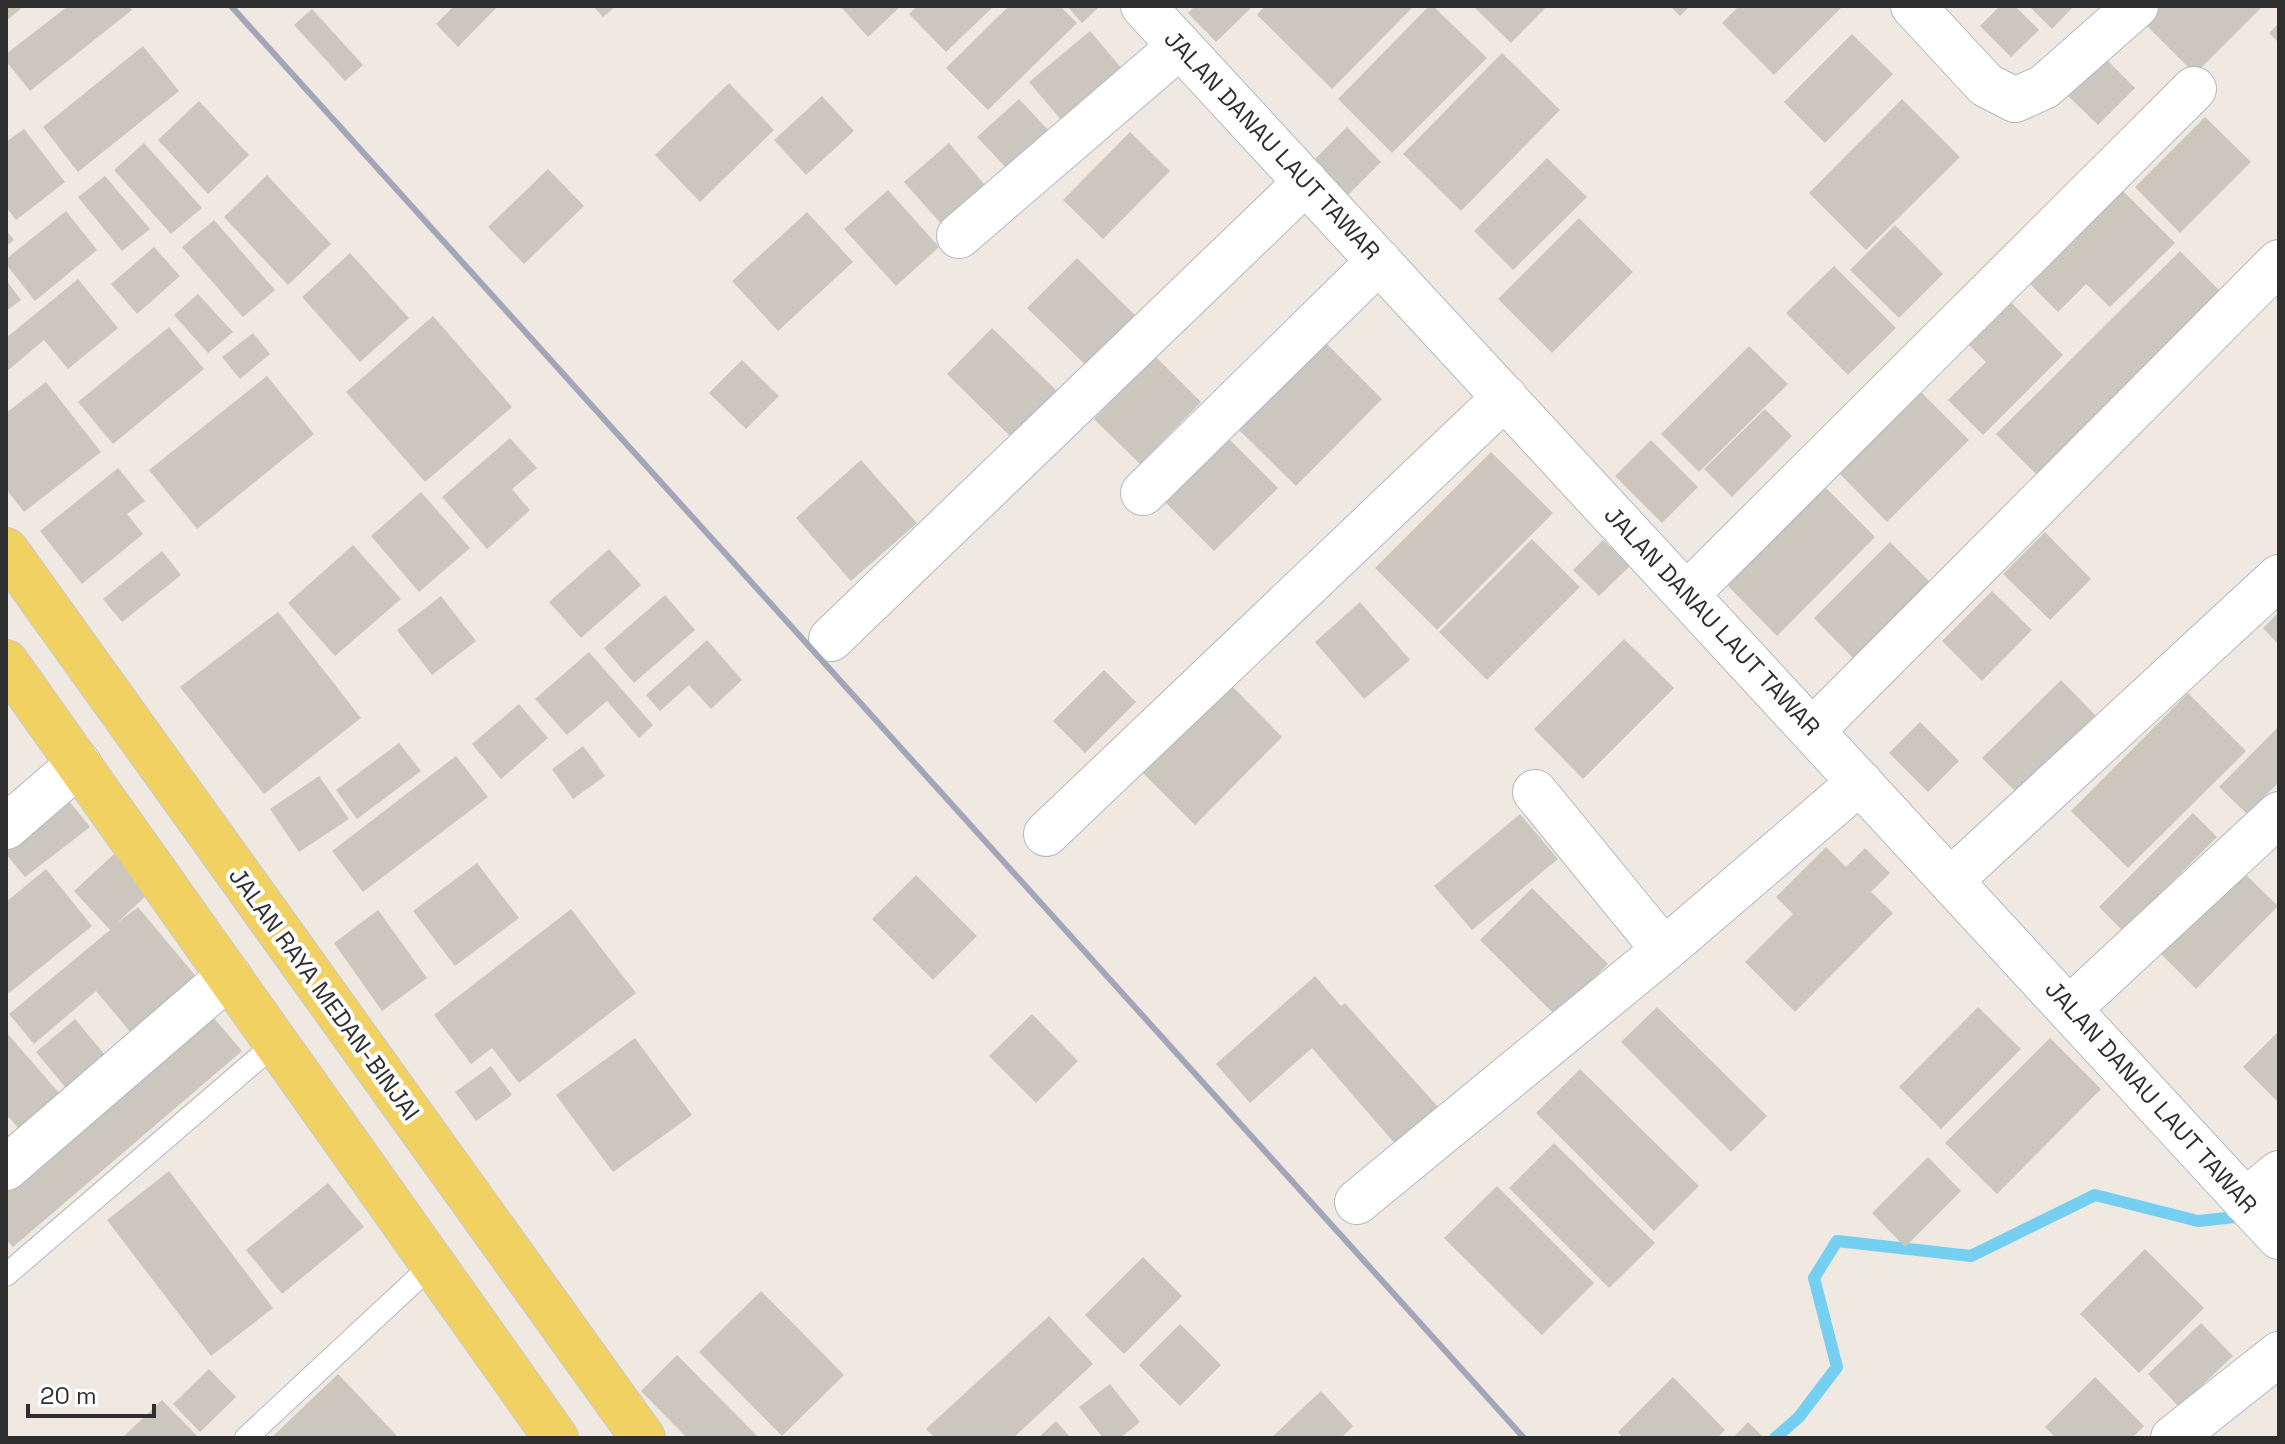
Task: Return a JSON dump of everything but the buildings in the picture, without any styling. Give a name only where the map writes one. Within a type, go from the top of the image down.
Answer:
[{"type":"main road","name":"JALAN RAYA MEDAN-BINJAI","points":[[6,550],[643,1438]]},
{"type":"main road","points":[[6,662],[556,1438]]},
{"type":"street","name":"JALAN DANAU LAUT TAWAR","points":[[1143,6],[2070,1008],[2259,1217]]},
{"type":"street","points":[[1913,6],[1986,85],[2015,100],[2044,87],[2136,6]]},
{"type":"street","points":[[959,236],[1180,46]]},
{"type":"street","points":[[1687,594],[2194,89]]},
{"type":"street","points":[[831,639],[1306,182]]},
{"type":"street","points":[[1143,493],[1379,261]]},
{"type":"street","points":[[1813,730],[2279,262]]},
{"type":"street","points":[[1046,834],[1505,397]]},
{"type":"street","points":[[1951,880],[2279,577]]},
{"type":"street","points":[[6,827],[79,764]]},
{"type":"street","points":[[1357,1202],[1664,950],[1860,782]]},
{"type":"street","points":[[1535,792],[1664,950]]},
{"type":"street","points":[[2070,1008],[2279,814]]},
{"type":"street","points":[[6,1168],[229,976]]},
{"type":"street","points":[[2259,1217],[2279,1173]]},
{"type":"street","points":[[2193,1432],[2279,1354]]},
{"type":"lane","points":[[6,1275],[276,1043]]},
{"type":"lane","points":[[246,1438],[433,1264]]},
{"type":"waterway","points":[[1775,1438],[1799,1417],[1837,1367],[1814,1278],[1837,1241],[1971,1256],[2095,1195],[2198,1221],[2245,1216]]},
{"type":"railway","points":[[231,6],[1524,1438]]}]
